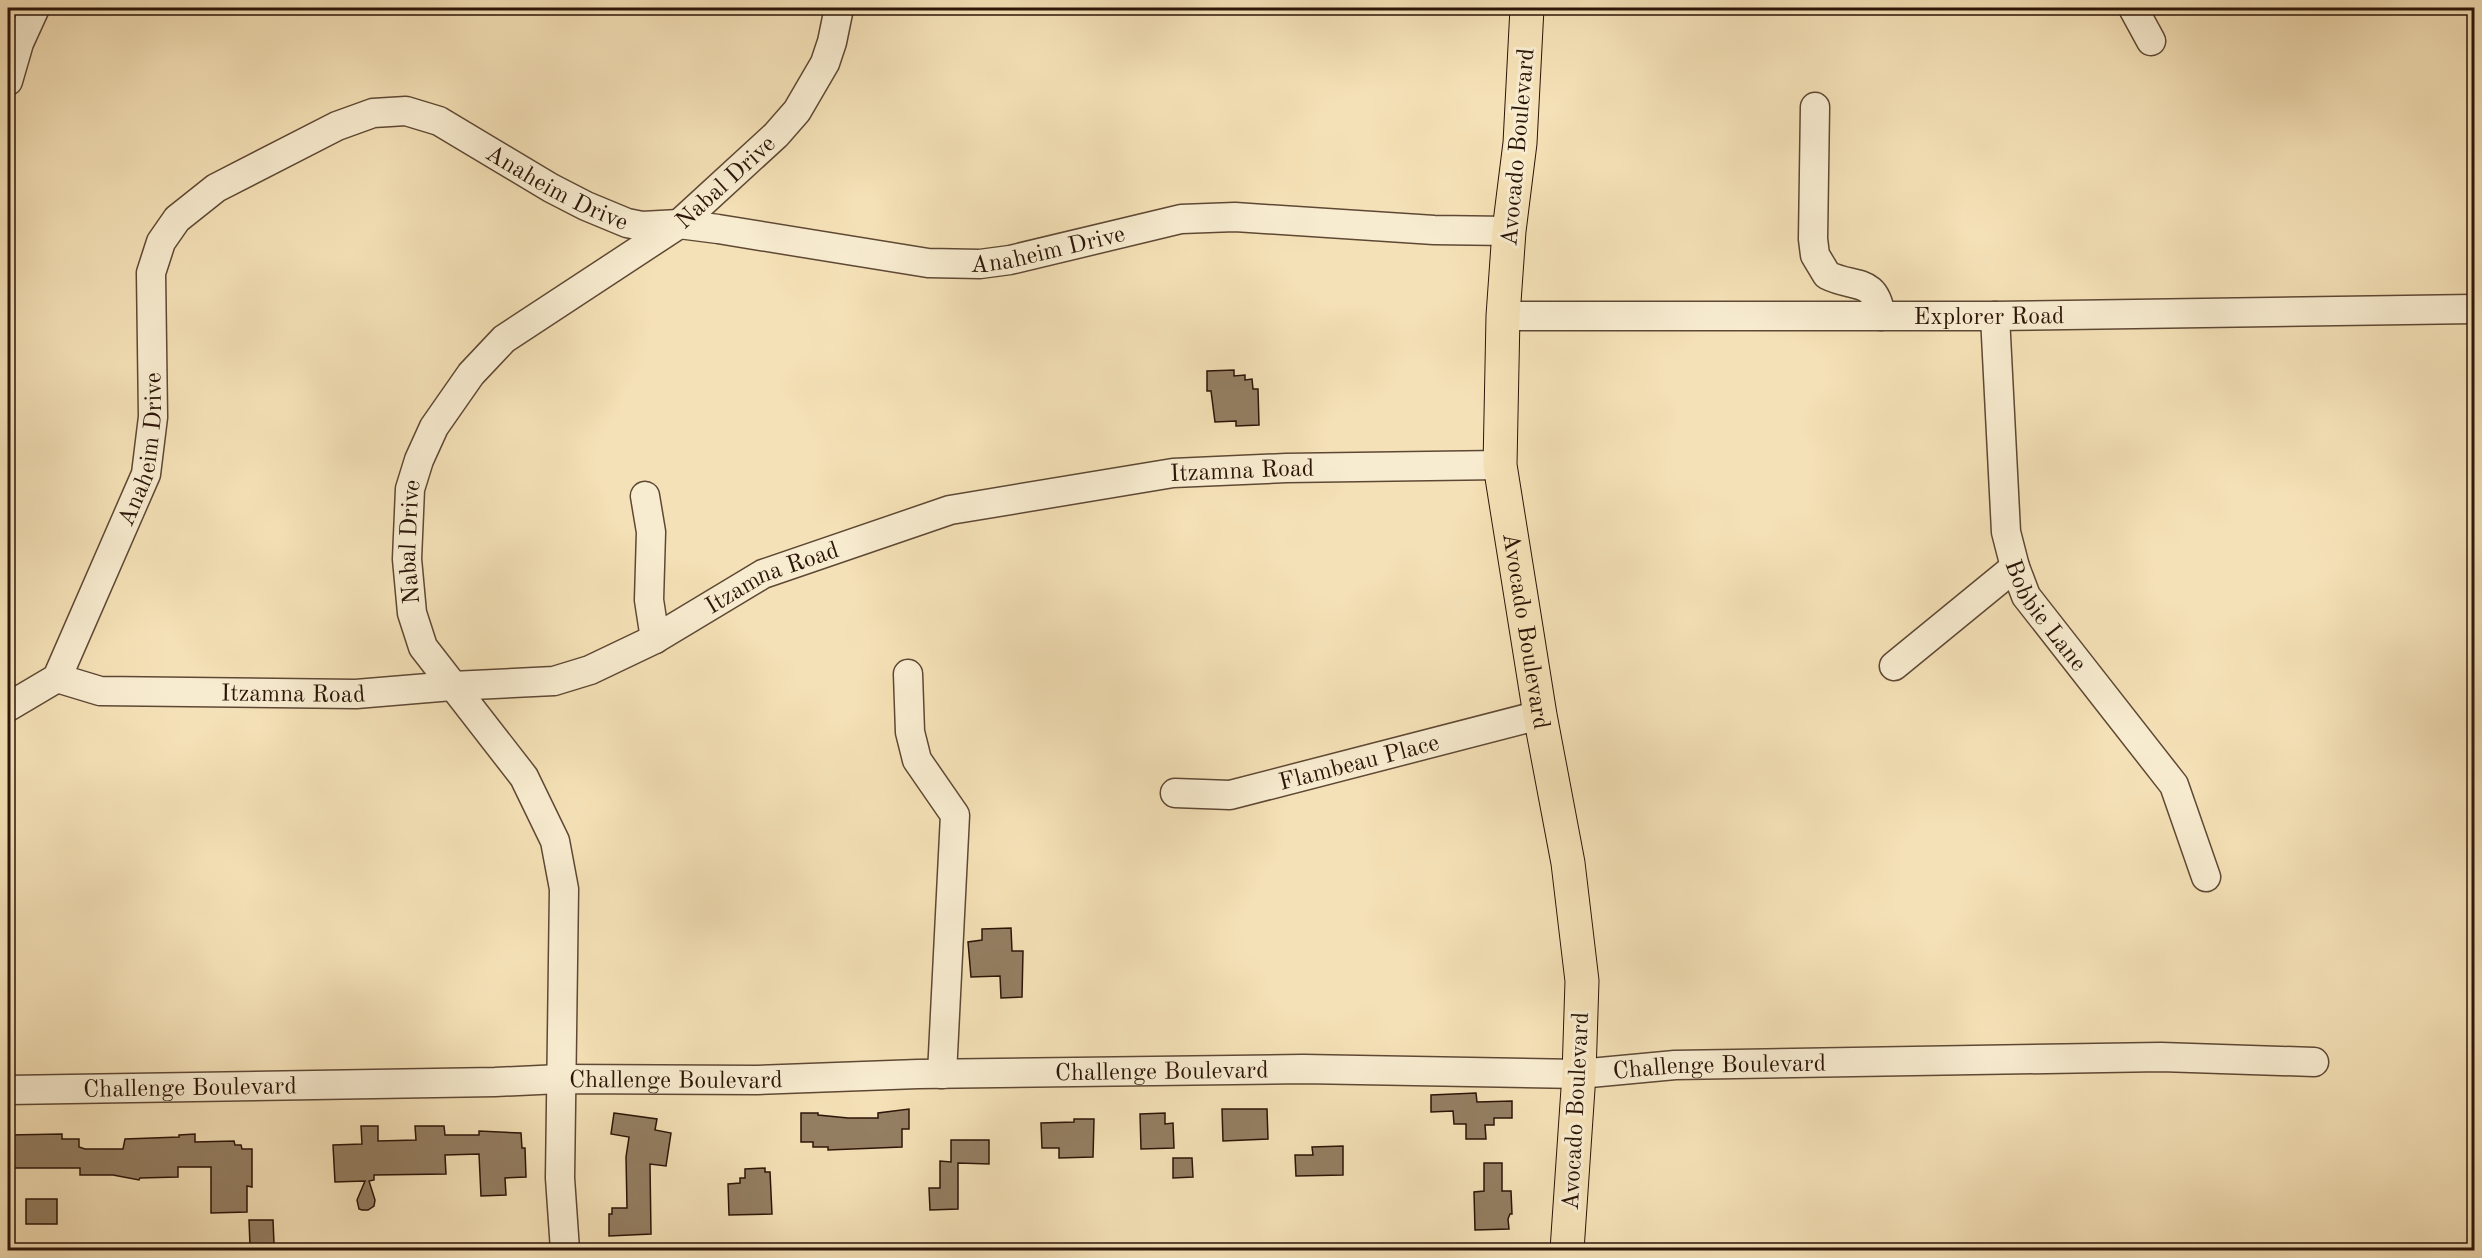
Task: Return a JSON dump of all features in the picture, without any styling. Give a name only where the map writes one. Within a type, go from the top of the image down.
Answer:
[{"type":"main road","name":"Avocado Boulevard","points":[[1527,8],[1520,143],[1509,231],[1503,316],[1500,465],[1540,715],[1568,863],[1582,981],[1579,1074],[1567,1251]]},
{"type":"street","points":[[8,81],[19,44],[35,8]]},
{"type":"street","name":"Nabal Drive","points":[[565,1251],[560,1178],[564,889],[555,841],[524,777],[423,647],[412,614],[406,559],[410,489],[419,460],[434,428],[471,374],[504,339],[679,224],[776,135],[797,111],[825,63],[839,8]]},
{"type":"street","points":[[2133,8],[2151,41]]},
{"type":"street","points":[[1815,107],[1813,239],[1815,255],[1827,275],[1870,288],[1879,301],[1881,316]]},
{"type":"street","name":"Anaheim Drive","points":[[57,678],[82,616],[146,474],[153,417],[151,273],[154,257],[169,228],[216,188],[337,126],[373,113],[406,111],[439,121],[551,188],[627,223],[642,226],[679,224],[928,263],[980,264],[1010,261],[1181,219],[1235,217],[1434,230],[1509,231]]},
{"type":"street","name":"Explorer Road","points":[[1503,316],[1995,316],[2475,309]]},
{"type":"street","name":"Bobbie Lane","points":[[1995,316],[2006,532],[2014,567],[2026,596],[2174,785],[2205,877]]},
{"type":"street","name":"Itzamna Road","points":[[57,678],[100,691],[356,693],[554,681],[590,670],[655,639],[763,574],[950,510],[1173,473],[1286,468],[1500,465]]},
{"type":"street","points":[[645,496],[651,532],[649,600],[655,639]]},
{"type":"street","points":[[1894,666],[2014,567]]},
{"type":"street","points":[[908,674],[910,732],[917,760],[955,815],[942,1074]]},
{"type":"street","points":[[8,707],[57,678]]},
{"type":"street","name":"Flambeau Place","points":[[1175,793],[1230,795],[1540,715]]},
{"type":"street","name":"Challenge Boulevard","points":[[8,1090],[560,1079],[757,1080],[942,1074],[1303,1069],[1579,1074],[1675,1065],[1884,1061],[2162,1058],[2314,1062]]},
{"type":"building","points":[[1234,370],[1234,376],[1245,375],[1245,380],[1252,379],[1253,389],[1258,389],[1259,425],[1236,426],[1236,421],[1215,422],[1211,391],[1207,391],[1207,371]]},
{"type":"building","points":[[1011,928],[1012,951],[1023,951],[1022,997],[1001,998],[1000,976],[971,977],[968,942],[982,940],[982,929]]},
{"type":"building","points":[[1476,1093],[1477,1102],[1512,1101],[1512,1118],[1494,1118],[1494,1125],[1485,1125],[1486,1139],[1466,1139],[1466,1124],[1454,1124],[1453,1111],[1431,1112],[1431,1095]]},
{"type":"building","points":[[909,1109],[909,1129],[902,1129],[902,1147],[828,1150],[828,1147],[813,1147],[813,1142],[801,1142],[801,1113],[848,1118],[878,1118],[878,1113]]},
{"type":"building","points":[[1222,1109],[1267,1109],[1268,1139],[1223,1141]]},
{"type":"building","points":[[614,1113],[657,1119],[655,1130],[671,1133],[666,1166],[650,1164],[651,1234],[609,1236],[609,1214],[612,1214],[612,1208],[627,1208],[626,1157],[629,1137],[611,1134]]},
{"type":"building","points":[[1165,1113],[1165,1124],[1173,1123],[1174,1148],[1141,1149],[1140,1114]]},
{"type":"building","points":[[1074,1119],[1094,1119],[1093,1157],[1059,1158],[1059,1148],[1042,1148],[1041,1123],[1074,1122]]},
{"type":"building","points":[[361,1126],[378,1126],[378,1141],[416,1140],[415,1126],[444,1126],[445,1135],[479,1135],[479,1131],[521,1133],[522,1148],[525,1148],[526,1177],[505,1178],[506,1195],[481,1196],[479,1154],[445,1155],[446,1174],[374,1175],[374,1180],[369,1181],[375,1200],[374,1206],[368,1210],[362,1210],[359,1209],[357,1200],[365,1181],[335,1182],[333,1145],[362,1144]]},
{"type":"building","points":[[62,1134],[62,1139],[79,1139],[79,1147],[85,1149],[123,1149],[125,1139],[179,1137],[179,1135],[195,1134],[195,1142],[234,1141],[235,1145],[241,1145],[242,1149],[252,1149],[252,1187],[247,1186],[247,1212],[211,1213],[211,1167],[178,1167],[178,1177],[140,1178],[139,1180],[113,1175],[80,1175],[80,1168],[8,1168],[8,1135]]},
{"type":"building","points":[[951,1140],[989,1140],[989,1164],[958,1163],[958,1209],[930,1210],[929,1188],[940,1188],[940,1161],[951,1162]]},
{"type":"building","points":[[1343,1146],[1343,1175],[1296,1176],[1295,1155],[1313,1155],[1312,1147]]},
{"type":"building","points":[[1173,1158],[1192,1158],[1193,1177],[1173,1178]]},
{"type":"building","points":[[1484,1163],[1502,1163],[1502,1191],[1511,1191],[1512,1214],[1508,1219],[1509,1229],[1475,1230],[1474,1192],[1484,1191]]},
{"type":"building","points":[[765,1168],[765,1172],[770,1172],[772,1214],[729,1215],[728,1184],[740,1183],[740,1178],[745,1178],[745,1169]]},
{"type":"building","points":[[26,1199],[57,1199],[57,1224],[26,1224]]},
{"type":"building","points":[[249,1220],[273,1220],[274,1244],[250,1245]]}]
